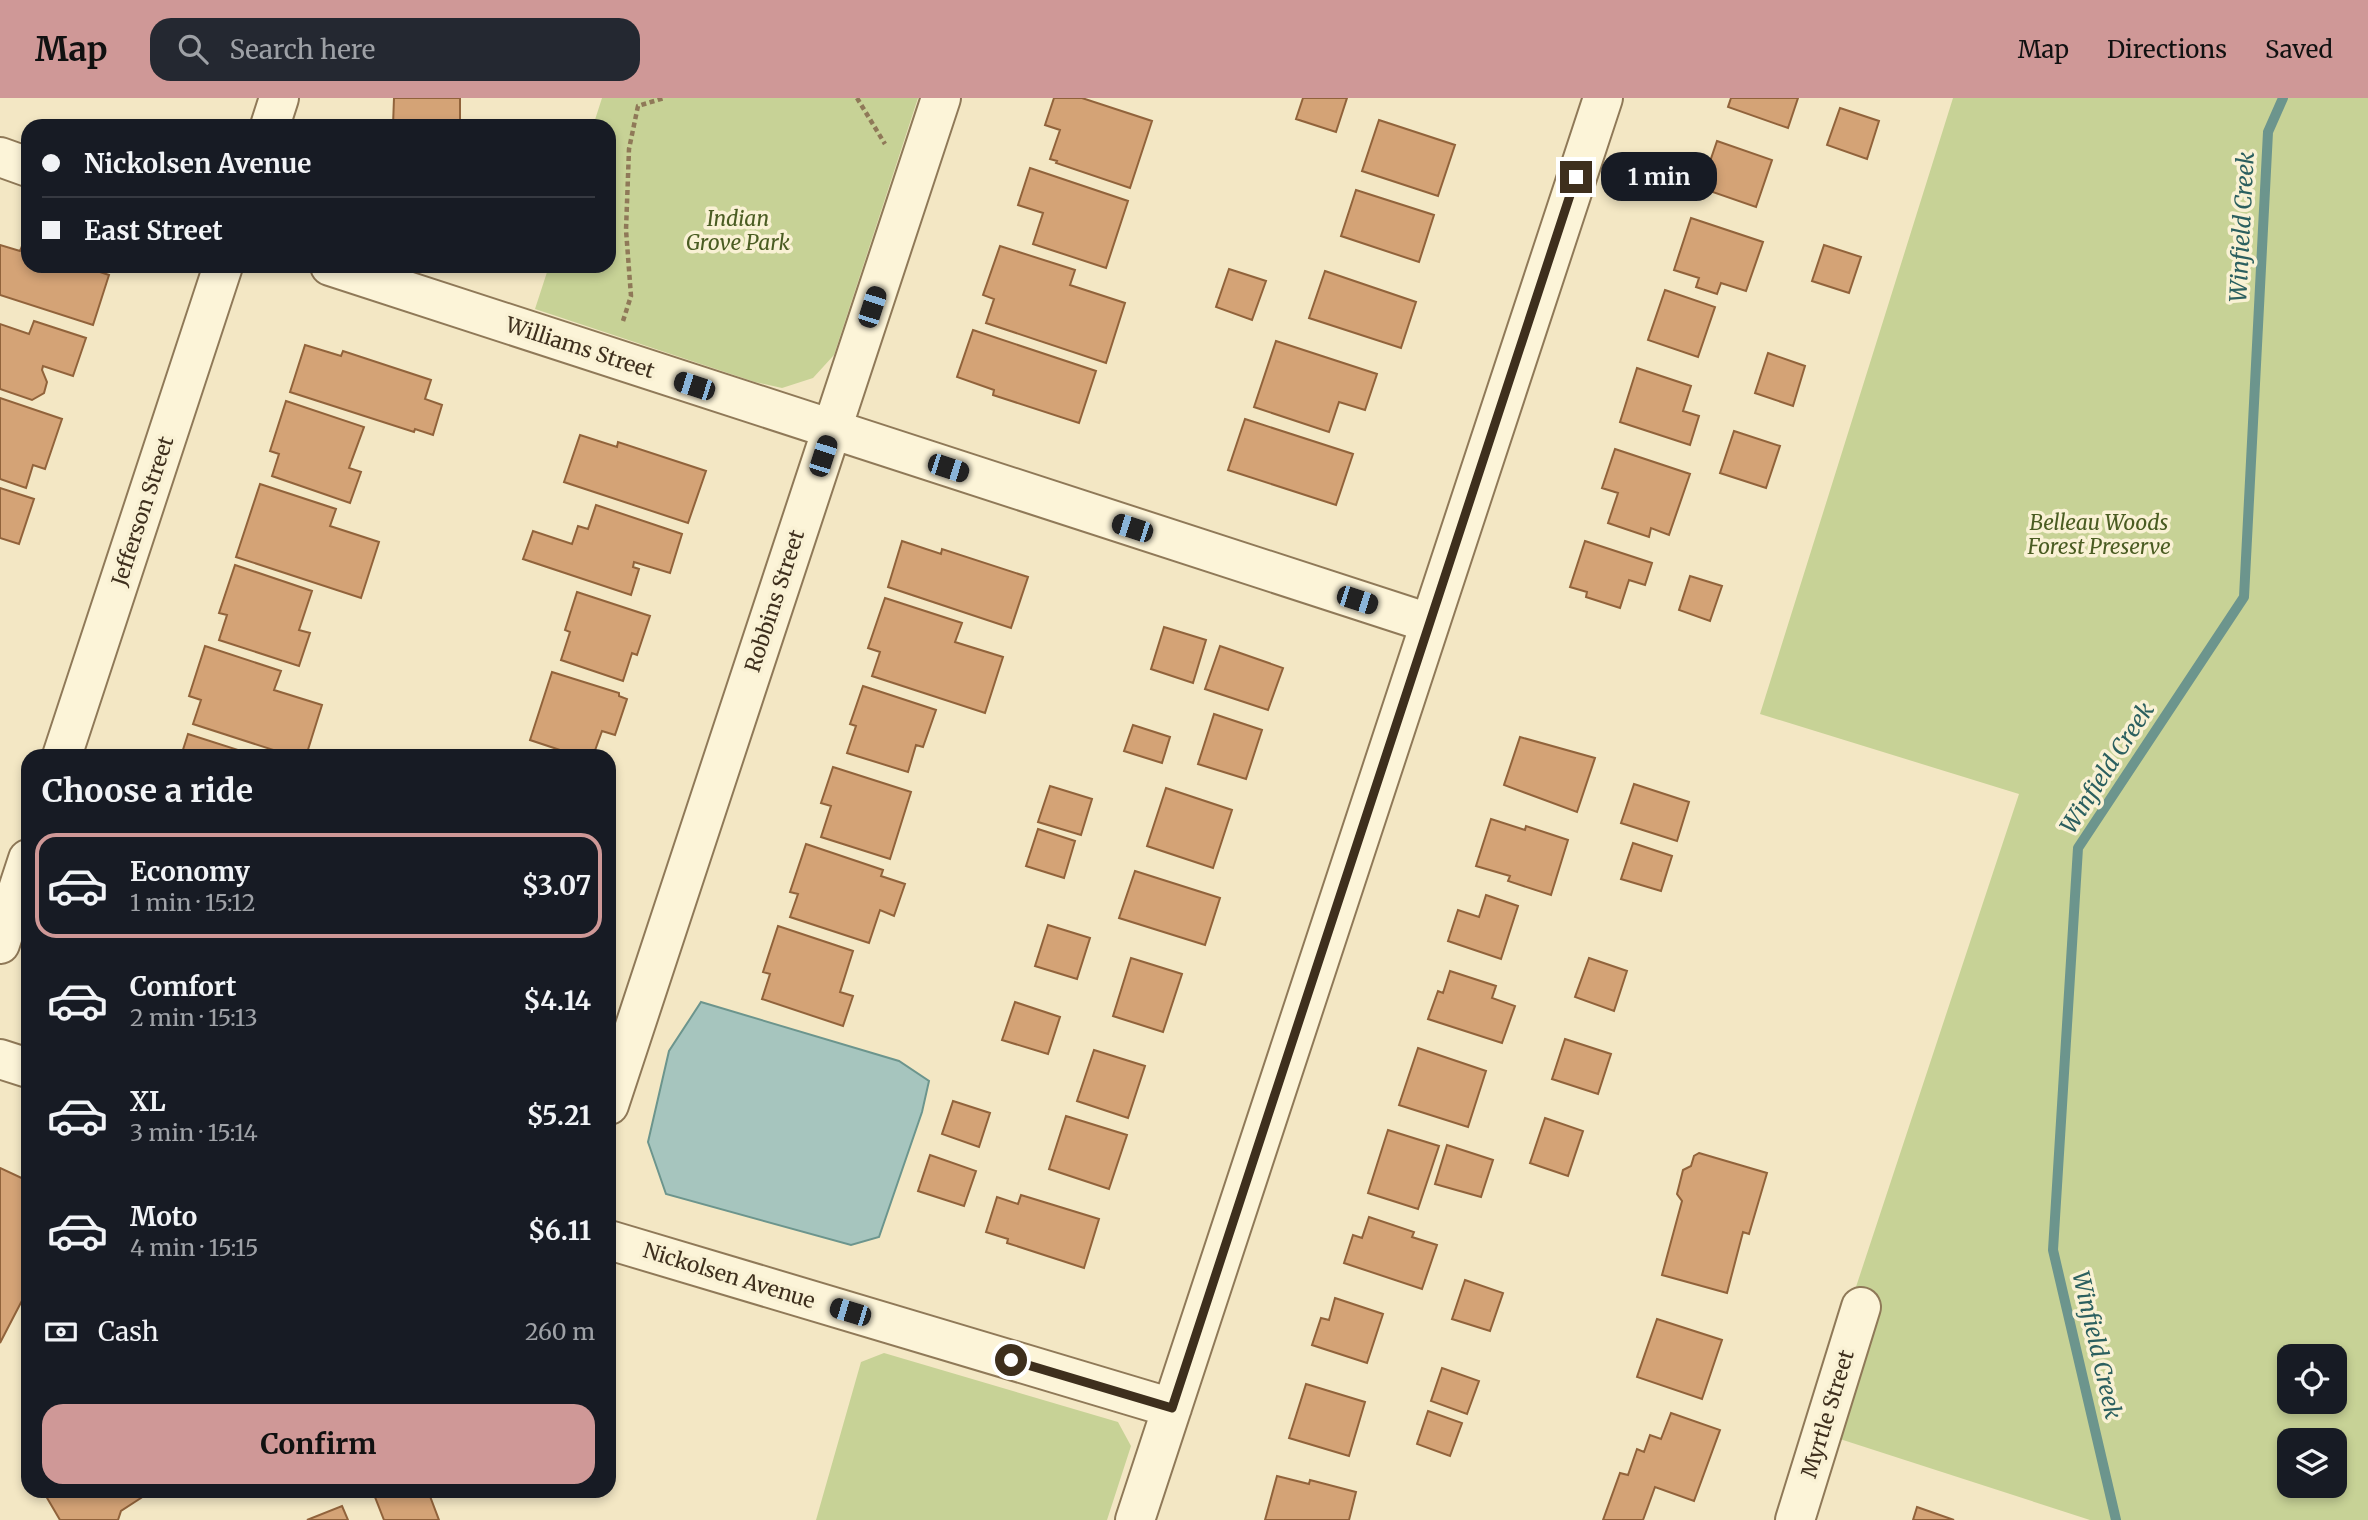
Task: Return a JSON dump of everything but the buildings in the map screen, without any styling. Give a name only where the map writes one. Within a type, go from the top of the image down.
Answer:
[{"type":"street","points":[[272,119],[279,98]]},
{"type":"street","name":"Robbins Street","points":[[616,1084],[941,98]]},
{"type":"street","points":[[1135,1520],[1602,98]]},
{"type":"street","points":[[0,158],[21,165]]},
{"type":"street","name":"Jefferson Street","points":[[64,749],[221,273]]},
{"type":"street","name":"Williams Street","points":[[351,273],[1429,623]]},
{"type":"street","points":[[0,944],[21,880]]},
{"type":"street","points":[[0,1059],[21,1066]]},
{"type":"street","name":"Nickolsen Avenue","points":[[616,1242],[1172,1408]]},
{"type":"street","name":"Myrtle Street","points":[[1795,1520],[1861,1307]]},
{"type":"path","points":[[611,358],[631,296],[626,230],[631,138],[638,106],[664,98]]},
{"type":"path","points":[[857,98],[892,156],[918,169]]},
{"type":"green space","name":"Indian Grove Park","points":[[602,98],[918,98],[834,355],[813,378],[782,388],[755,382],[535,309],[547,273],[616,273],[616,119],[595,119]]},
{"type":"green space","name":"Belleau Woods Forest Preserve","points":[[1953,98],[2368,98],[2368,1520],[2090,1520],[1809,1429],[2019,794],[1760,714]]},
{"type":"green space","points":[[884,1353],[1118,1422],[1131,1446],[1107,1520],[816,1520],[861,1362]]},
{"type":"water","points":[[701,1002],[899,1061],[929,1081],[922,1112],[879,1237],[851,1245],[666,1194],[648,1142],[669,1051]]},
{"type":"waterway","name":"Winfield Creek","points":[[2116,1520],[2053,1250],[2078,848],[2244,597],[2268,132],[2283,98]]},
{"type":"route","points":[[1011,1360],[1172,1408],[1576,177]]}]
